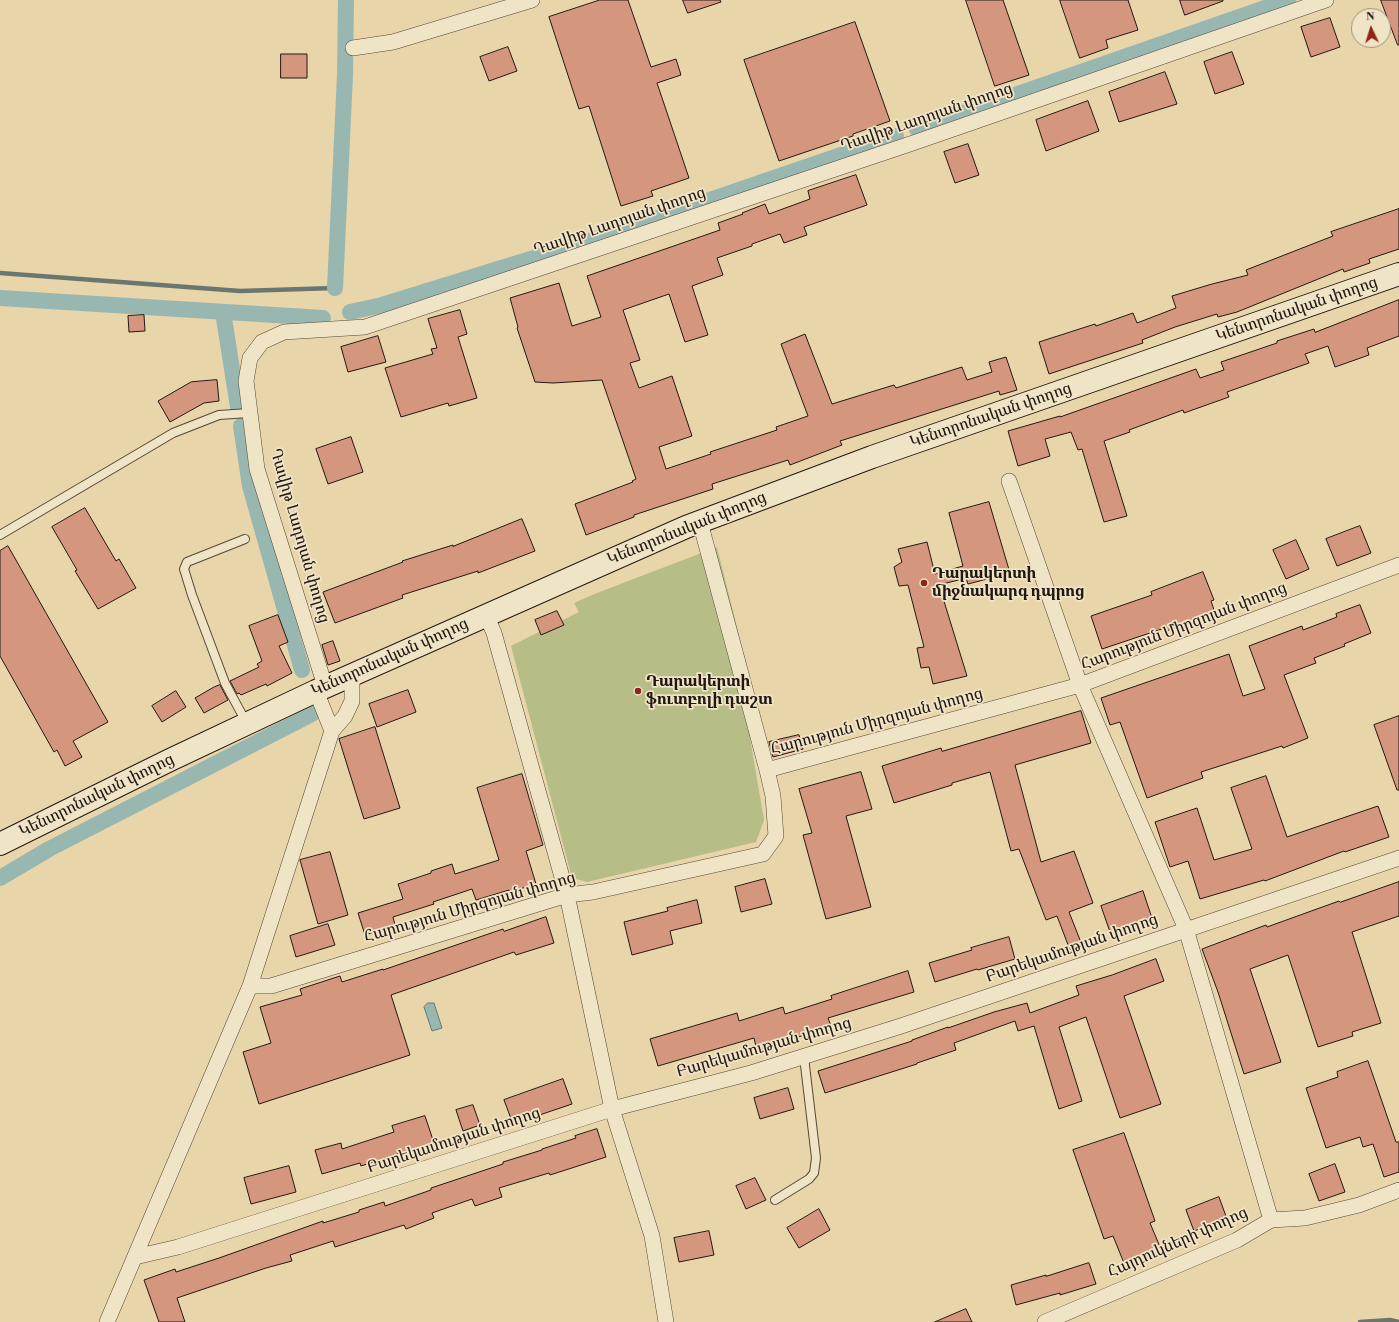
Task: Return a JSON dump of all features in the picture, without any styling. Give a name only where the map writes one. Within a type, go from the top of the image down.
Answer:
[{"type":"main road","name":"Կենտրոնական փողոց","points":[[0,844],[321,688],[352,676],[486,615],[700,522],[872,458],[1399,274]]},
{"type":"street","points":[[353,48],[393,42],[532,0]]},
{"type":"street","name":"Դավիթ Լադոյան փողոց","points":[[332,731],[321,688],[257,469],[246,381],[250,358],[262,342],[284,332],[366,327],[910,144],[1326,0]]},
{"type":"street","points":[[1009,482],[1080,685],[1186,930],[1272,1220]]},
{"type":"street","points":[[700,522],[767,770]]},
{"type":"street","name":"Հարություն Միրզոյան փողոց","points":[[250,986],[271,986],[567,895],[593,892],[763,854],[776,836],[773,796],[767,770],[1080,685],[1399,565]]},
{"type":"street","points":[[486,615],[494,633],[567,895],[612,1109],[652,1236],[666,1322]]},
{"type":"street","points":[[107,1322],[250,986],[332,731],[345,716],[352,701],[352,676]]},
{"type":"street","name":"Բարեկամության փողոց","points":[[135,1257],[178,1247],[612,1109],[751,1073],[901,1026],[1399,858]]},
{"type":"street","name":"Հայդուկների փողոց","points":[[1045,1322],[1237,1240],[1272,1220],[1305,1218],[1359,1205],[1399,1190]]},
{"type":"lane","points":[[0,535],[173,433],[219,415],[249,413]]},
{"type":"lane","points":[[245,539],[187,562],[184,569],[192,595],[225,683],[247,723]]},
{"type":"lane","points":[[775,1200],[809,1179],[814,1173],[816,1158],[804,1056]]},
{"type":"green space","name":"Դարակերտի ֆուտբոլի դաշտ","points":[[717,547],[764,735],[750,738],[764,820],[756,842],[587,882],[572,878],[511,646],[579,612],[574,603]]},
{"type":"water","points":[[428,1003],[434,1003],[442,1028],[432,1031],[424,1007]]},
{"type":"building","points":[[600,0],[628,0],[651,67],[676,59],[681,75],[657,83],[689,178],[651,191],[653,196],[621,206],[589,106],[579,109],[549,17]]},
{"type":"building","points":[[683,0],[720,0],[721,2],[688,13]]},
{"type":"building","points":[[966,0],[1003,0],[1029,75],[995,86]]},
{"type":"building","points":[[1060,0],[1128,0],[1138,30],[1106,40],[1108,48],[1080,58]]},
{"type":"building","points":[[1180,0],[1223,0],[1223,1],[1185,15]]},
{"type":"building","points":[[1381,0],[1399,0],[1399,45],[1391,26],[1391,8],[1384,8]]},
{"type":"building","points":[[1330,18],[1340,47],[1311,57],[1301,27]]},
{"type":"building","points":[[855,22],[890,121],[853,134],[853,136],[779,161],[744,60]]},
{"type":"building","points":[[508,47],[517,71],[489,81],[480,57]]},
{"type":"building","points":[[1232,52],[1244,84],[1215,94],[1204,62]]},
{"type":"building","points":[[281,54],[307,54],[307,78],[281,78]]},
{"type":"building","points":[[1165,72],[1177,104],[1119,122],[1109,92]]},
{"type":"building","points":[[1088,101],[1099,131],[1046,151],[1036,120]]},
{"type":"building","points":[[968,144],[979,175],[955,183],[944,152]]},
{"type":"building","points":[[856,175],[867,205],[804,227],[807,235],[784,243],[780,234],[752,244],[752,246],[717,258],[723,275],[692,286],[708,335],[685,342],[669,294],[623,310],[640,360],[630,363],[639,388],[672,376],[692,436],[659,447],[666,469],[711,454],[710,452],[777,430],[776,427],[808,416],[781,344],[805,334],[832,404],[894,385],[896,388],[962,367],[967,380],[992,372],[989,362],[1006,357],[1017,390],[1000,395],[999,391],[840,441],[842,445],[790,465],[788,460],[712,484],[713,489],[634,515],[634,517],[586,535],[575,504],[633,482],[632,481],[636,479],[602,380],[553,383],[535,382],[517,328],[518,327],[510,298],[559,283],[572,326],[601,317],[587,276],[720,230],[718,223],[765,204],[769,214],[810,199],[808,191]]},
{"type":"building","points":[[1399,209],[1399,249],[1369,259],[1370,263],[1344,272],[1343,269],[1237,312],[1218,317],[1217,314],[1175,327],[1142,340],[1143,343],[1049,374],[1039,342],[1095,324],[1096,326],[1133,313],[1137,323],[1176,308],[1172,296],[1248,275],[1246,270],[1333,236],[1331,232]]},
{"type":"building","points":[[1399,300],[1399,336],[1367,348],[1369,355],[1335,367],[1328,346],[1305,354],[1309,363],[1227,392],[1229,397],[1184,413],[1183,410],[1104,441],[1127,516],[1104,522],[1082,449],[1078,450],[1071,432],[1045,439],[1050,456],[1018,466],[1008,431],[1060,417],[1196,369],[1200,378],[1224,370],[1221,362],[1314,329],[1315,332]]},
{"type":"building","points":[[460,310],[467,334],[458,337],[477,398],[449,406],[448,403],[401,417],[385,368],[433,354],[431,349],[437,348],[428,319]]},
{"type":"building","points":[[144,315],[145,331],[129,332],[128,316]]},
{"type":"building","points":[[378,336],[386,362],[348,372],[341,347]]},
{"type":"building","points":[[217,380],[219,401],[204,403],[170,422],[158,401],[191,382]]},
{"type":"building","points":[[351,437],[363,472],[328,484],[316,449]]},
{"type":"building","points":[[989,502],[1010,573],[968,584],[966,578],[939,585],[967,676],[933,684],[929,667],[921,668],[917,648],[924,647],[908,585],[899,586],[894,567],[902,562],[898,549],[927,542],[935,574],[963,566],[949,513]]},
{"type":"building","points":[[85,508],[116,561],[119,559],[136,588],[98,609],[75,571],[77,570],[52,527]]},
{"type":"building","points":[[522,519],[535,551],[478,573],[478,571],[402,595],[403,598],[335,623],[323,592],[403,562],[402,561],[453,546]]},
{"type":"building","points":[[1360,526],[1371,553],[1337,566],[1326,539]]},
{"type":"building","points":[[1296,540],[1309,569],[1286,579],[1273,550]]},
{"type":"building","points":[[8,546],[108,722],[73,741],[82,757],[65,766],[57,750],[54,752],[0,656],[0,551]]},
{"type":"building","points":[[1203,572],[1214,600],[1211,601],[1215,613],[1166,631],[1165,628],[1102,649],[1091,616],[1152,595],[1151,592]]},
{"type":"building","points":[[1360,605],[1371,633],[1344,644],[1345,646],[1314,658],[1316,663],[1284,675],[1308,738],[1283,748],[1282,746],[1201,772],[1203,778],[1147,798],[1120,722],[1110,725],[1101,698],[1229,654],[1243,696],[1265,689],[1249,646],[1302,626],[1303,630],[1337,617],[1336,614]]},
{"type":"building","points":[[557,611],[564,625],[541,635],[535,620]]},
{"type":"building","points":[[278,615],[288,642],[279,646],[292,673],[267,686],[266,684],[241,695],[239,693],[237,694],[230,681],[259,667],[257,664],[262,661],[249,626]]},
{"type":"building","points":[[333,641],[340,661],[328,665],[322,645]]},
{"type":"building","points":[[220,685],[228,700],[204,713],[195,698]]},
{"type":"building","points":[[408,690],[416,712],[377,727],[369,704]]},
{"type":"building","points":[[176,691],[186,707],[162,722],[152,706]]},
{"type":"building","points":[[1081,711],[1091,743],[1015,765],[1041,862],[1074,851],[1093,903],[1069,912],[1082,945],[1070,950],[1057,916],[1046,920],[1019,849],[1011,851],[990,772],[952,783],[952,785],[894,803],[882,766],[941,748],[942,751]]},
{"type":"building","points":[[1399,716],[1399,790],[1397,790],[1374,725]]},
{"type":"building","points":[[375,727],[400,808],[364,819],[339,739]]},
{"type":"building","points":[[799,735],[803,749],[773,757],[769,742]]},
{"type":"building","points":[[861,772],[872,809],[846,816],[871,907],[826,919],[803,835],[812,833],[799,789]]},
{"type":"building","points":[[522,774],[543,845],[526,851],[536,884],[476,900],[472,889],[433,902],[434,904],[393,917],[395,925],[365,935],[358,913],[403,899],[398,884],[452,864],[455,874],[499,860],[477,788]]},
{"type":"building","points":[[1266,776],[1287,837],[1378,806],[1389,837],[1345,852],[1344,851],[1265,881],[1264,880],[1200,899],[1188,861],[1170,867],[1155,822],[1197,808],[1214,860],[1252,849],[1231,788]]},
{"type":"building","points":[[330,852],[348,915],[318,924],[300,860]]},
{"type":"building","points":[[765,879],[772,904],[741,912],[735,887]]},
{"type":"building","points":[[1399,882],[1399,916],[1352,932],[1381,1023],[1352,1032],[1353,1036],[1318,1047],[1288,955],[1250,969],[1281,1062],[1244,1074],[1218,992],[1202,949],[1266,925],[1267,927],[1339,901],[1340,902]]},
{"type":"building","points":[[1143,891],[1152,918],[1110,932],[1101,906]]},
{"type":"building","points":[[697,900],[702,923],[670,931],[673,944],[632,955],[624,922],[668,911],[667,908]]},
{"type":"building","points":[[546,917],[554,943],[516,955],[514,952],[391,995],[410,1055],[259,1104],[243,1052],[271,1043],[260,1007],[302,995],[300,989],[340,976],[342,982],[383,970],[503,929],[504,931]]},
{"type":"building","points":[[328,924],[335,945],[296,957],[290,936]]},
{"type":"building","points":[[1009,937],[1015,959],[935,982],[929,963],[972,950],[971,948]]},
{"type":"building","points":[[1156,959],[1164,981],[1124,996],[1161,1104],[1120,1118],[1086,1017],[1059,1027],[1082,1101],[1059,1109],[1034,1026],[1018,1031],[1015,1021],[954,1043],[956,1050],[825,1093],[818,1071],[912,1041],[994,1012],[1027,1003],[1030,1013],[1079,995],[1076,986]]},
{"type":"building","points":[[908,971],[914,992],[828,1018],[831,1026],[757,1051],[754,1038],[658,1066],[650,1039],[737,1013],[739,1021],[783,1007],[785,1014],[832,999],[831,996]]},
{"type":"building","points":[[1368,1061],[1396,1142],[1399,1142],[1399,1172],[1384,1177],[1373,1144],[1363,1147],[1360,1137],[1326,1148],[1306,1088],[1338,1077],[1337,1072]]},
{"type":"building","points":[[563,1079],[572,1104],[513,1124],[504,1100]]},
{"type":"building","points":[[788,1088],[794,1109],[760,1119],[754,1098]]},
{"type":"building","points":[[473,1105],[480,1125],[463,1131],[456,1110]]},
{"type":"building","points":[[425,1116],[436,1149],[402,1160],[400,1153],[361,1166],[360,1163],[322,1174],[315,1150],[341,1143],[342,1149],[394,1132],[392,1126]]},
{"type":"building","points":[[597,1129],[606,1157],[550,1175],[549,1173],[499,1188],[502,1197],[475,1206],[472,1199],[432,1213],[434,1218],[406,1229],[404,1225],[335,1247],[333,1241],[290,1255],[292,1261],[266,1268],[177,1298],[185,1322],[159,1322],[144,1280],[175,1269],[176,1272],[323,1221],[323,1223],[359,1212],[359,1210],[384,1202],[385,1206],[431,1190],[431,1188],[503,1164],[503,1162],[576,1138],[575,1136]]},
{"type":"building","points":[[1124,1133],[1155,1221],[1150,1223],[1163,1254],[1126,1268],[1113,1236],[1104,1239],[1073,1150]]},
{"type":"building","points":[[1335,1164],[1345,1192],[1319,1201],[1309,1174]]},
{"type":"building","points":[[289,1166],[296,1192],[251,1204],[244,1178]]},
{"type":"building","points":[[755,1178],[766,1200],[746,1209],[736,1186]]},
{"type":"building","points":[[1219,1197],[1227,1219],[1194,1231],[1186,1210]]},
{"type":"building","points":[[819,1209],[830,1230],[799,1248],[787,1228]]},
{"type":"building","points":[[709,1231],[714,1255],[679,1262],[674,1238]]},
{"type":"building","points":[[1089,1263],[1096,1284],[1060,1295],[1060,1293],[1016,1305],[1011,1285]]},
{"type":"building","points":[[966,1309],[972,1322],[935,1322]]},
{"type":"waterway","points":[[335,288],[345,75],[346,0]]},
{"type":"waterway","points":[[917,129],[1288,0]]},
{"type":"waterway","points":[[350,312],[382,305],[602,237],[896,136]]},
{"type":"waterway","points":[[0,273],[240,291],[335,288]]},
{"type":"waterway","points":[[0,298],[323,318]]},
{"type":"waterway","points":[[223,312],[238,407]]},
{"type":"waterway","points":[[241,426],[250,486],[302,670]]},
{"type":"waterway","points":[[0,878],[49,849],[312,714]]},
{"type":"waterway","points":[[1360,1322],[1390,1320],[1399,1322]]},
{"type":"place","name":"Դարակերտի միջնակարգ դպրոց","points":[[924,583]]},
{"type":"place","name":"Դարակերտի ֆուտբոլի դաշտ","points":[[638,691]]}]
